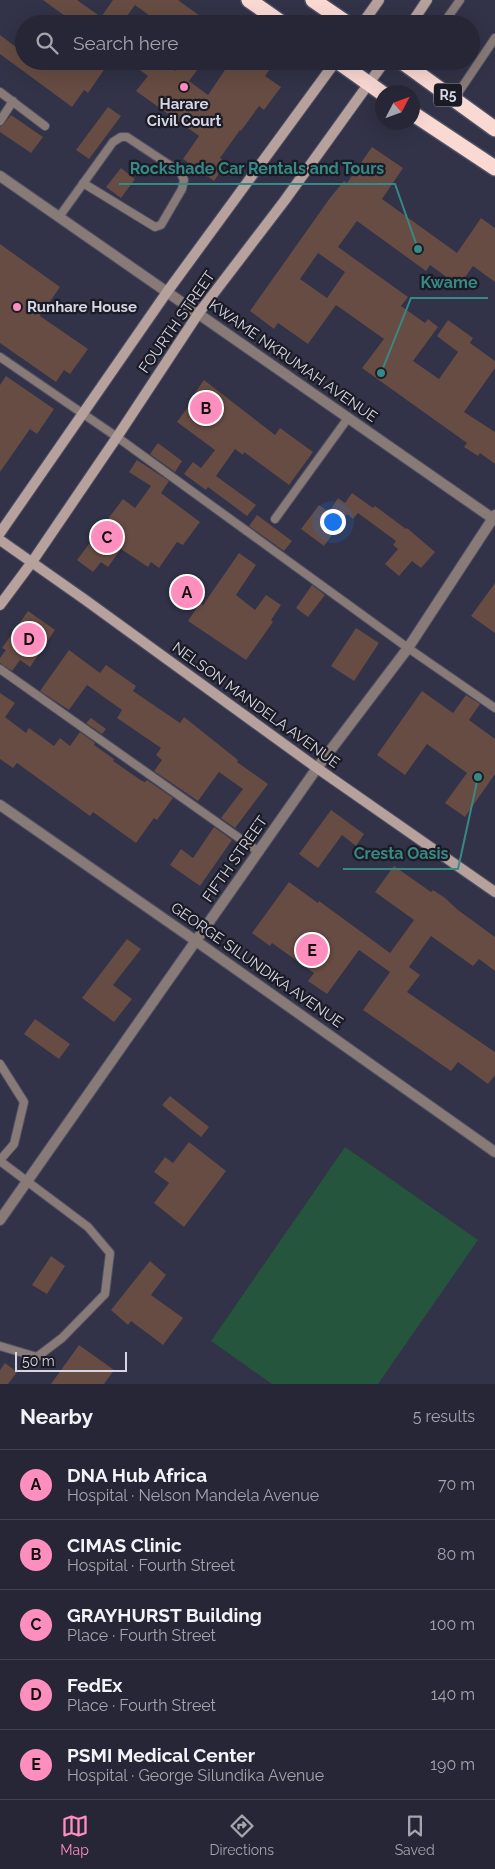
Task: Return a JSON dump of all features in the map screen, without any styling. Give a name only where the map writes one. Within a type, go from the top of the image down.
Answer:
[{"type":"highway","points":[[249,0],[270,15]]},
{"type":"highway","points":[[314,0],[335,15]]},
{"type":"highway","points":[[349,70],[375,88]]},
{"type":"highway","name":"R5","points":[[418,70],[495,129]]},
{"type":"highway","name":"R5","points":[[420,118],[495,168]]},
{"type":"main road","points":[[368,15],[379,0]]},
{"type":"main road","points":[[417,15],[427,0]]},
{"type":"main road","points":[[0,533],[167,292],[329,70]]},
{"type":"main road","name":"FOURTH STREET","points":[[377,85],[382,70]]},
{"type":"main road","name":"FOURTH STREET","points":[[0,605],[32,562],[198,314],[375,90]]},
{"type":"main road","name":"NELSON MANDELA AVENUE","points":[[0,540],[317,768],[495,892]]},
{"type":"street","name":"KWAME NKRUMAH AVENUE","points":[[0,176],[494,518]]},
{"type":"street","name":"FIFTH STREET","points":[[0,1220],[317,768],[408,648],[494,518]]},
{"type":"street","name":"GEORGE SILUNDIKA AVENUE","points":[[0,805],[495,1152]]},
{"type":"lane","points":[[450,15],[459,0]]},
{"type":"lane","points":[[480,60],[495,38]]},
{"type":"lane","points":[[454,99],[473,70]]},
{"type":"lane","points":[[0,92],[46,126]]},
{"type":"lane","points":[[0,121],[13,101]]},
{"type":"lane","points":[[59,217],[83,183],[113,142],[121,138],[127,137],[180,172],[184,180],[182,189],[161,225],[155,226],[83,183]]},
{"type":"lane","points":[[0,357],[117,437],[408,648],[495,708]]},
{"type":"lane","points":[[275,519],[348,418]]},
{"type":"lane","points":[[0,669],[259,852]]},
{"type":"lane","points":[[0,1064],[24,1102],[14,1144],[0,1160],[88,1227],[110,1253],[105,1294],[62,1338],[37,1357],[0,1346]]},
{"type":"green space","points":[[345,1147],[478,1240],[378,1384],[272,1384],[211,1341]]},
{"type":"building","points":[[43,0],[77,0],[98,15],[64,15]]},
{"type":"building","points":[[113,0],[178,0],[199,15],[149,15],[135,5],[128,15],[102,15]]},
{"type":"building","points":[[0,35],[15,46],[15,65],[0,54]]},
{"type":"building","points":[[22,70],[104,70],[88,93],[84,90],[72,107]]},
{"type":"building","points":[[140,70],[197,70],[189,81],[208,95],[225,70],[269,70],[265,76],[281,87],[264,110],[259,106],[220,158],[226,163],[214,181],[183,159],[199,136],[136,91],[148,76]]},
{"type":"building","points":[[108,107],[121,116],[89,159],[76,150]]},
{"type":"building","points":[[11,115],[43,137],[31,153],[0,132],[0,127]]},
{"type":"building","points":[[372,147],[403,168],[382,199],[457,253],[481,218],[495,228],[495,282],[473,266],[459,286],[430,265],[426,271],[357,221],[338,247],[408,297],[401,306],[425,323],[428,319],[438,327],[413,361],[439,379],[458,352],[437,336],[448,320],[473,338],[470,343],[495,361],[495,368],[464,412],[495,432],[495,464],[480,453],[478,456],[464,447],[467,443],[362,368],[384,339],[336,305],[308,344],[278,323],[274,329],[250,311],[330,198],[344,181],[347,183]],"holes":[[[318,253],[345,272],[327,298],[300,279]]]},
{"type":"building","points":[[121,168],[135,179],[121,198],[106,187]]},
{"type":"building","name":"Runhare House","points":[[0,244],[60,287],[40,316],[88,349],[70,374],[64,370],[56,382],[0,343]]},
{"type":"building","points":[[6,376],[54,409],[37,434],[30,429],[0,472],[0,385]]},
{"type":"building","points":[[204,380],[275,435],[280,428],[313,452],[289,485],[244,452],[243,455],[235,449],[216,476],[256,505],[247,516],[208,487],[206,490],[184,474],[193,462],[201,468],[215,450],[177,422],[193,400],[191,399]]},
{"type":"building","points":[[158,443],[182,461],[175,472],[150,454]]},
{"type":"building","points":[[137,460],[169,481],[161,493],[200,522],[183,545],[177,542],[159,568],[151,562],[148,567],[121,549],[108,567],[101,562],[93,572],[77,560],[123,499],[135,508],[151,486],[129,472]]},
{"type":"building","points":[[352,493],[407,528],[435,552],[421,568],[412,561],[399,576],[385,564],[398,549],[393,545],[396,541],[358,513],[353,519],[347,514],[324,546],[301,529],[319,505],[329,512],[338,498],[345,503]]},
{"type":"building","points":[[257,515],[292,541],[284,551],[249,526]]},
{"type":"building","points":[[239,553],[256,565],[236,595],[255,610],[266,595],[281,605],[271,620],[273,622],[246,660],[188,621],[200,603],[203,605]]},
{"type":"building","points":[[495,583],[495,633],[471,616]]},
{"type":"building","points":[[312,585],[325,595],[308,617],[296,608]]},
{"type":"building","points":[[28,611],[55,630],[30,667],[20,660],[12,671],[0,663],[0,658],[6,650],[2,648]]},
{"type":"building","points":[[356,628],[379,643],[354,681],[331,666]]},
{"type":"building","points":[[69,650],[100,673],[106,665],[136,686],[133,691],[180,723],[184,717],[238,760],[237,762],[268,784],[235,828],[221,818],[243,789],[219,772],[198,801],[154,771],[162,760],[156,755],[161,748],[117,718],[122,710],[87,685],[69,710],[40,691]]},
{"type":"building","points":[[422,691],[453,713],[466,695],[480,704],[469,720],[495,739],[495,774],[465,817],[445,803],[467,773],[427,744],[405,775],[377,755]]},
{"type":"building","points":[[0,693],[15,703],[5,717],[26,733],[29,728],[54,746],[60,738],[70,746],[80,732],[114,759],[113,761],[142,781],[145,782],[147,780],[173,798],[157,820],[154,818],[136,843],[93,812],[90,816],[17,763],[13,768],[0,759]]},
{"type":"building","points":[[91,718],[106,729],[102,734],[86,723]]},
{"type":"building","points":[[331,810],[364,834],[356,846],[342,835],[318,868],[299,854]]},
{"type":"building","points":[[214,827],[232,840],[200,886],[170,865],[181,849],[193,858]]},
{"type":"building","points":[[394,866],[431,892],[433,890],[445,898],[495,937],[495,971],[479,959],[473,966],[431,936],[409,967],[420,975],[407,992],[495,1052],[495,1075],[488,1084],[458,1062],[451,1071],[363,1010],[390,972],[359,950],[327,994],[308,981],[314,973],[272,943],[270,946],[252,933],[289,882],[318,903],[319,901],[390,953],[414,920],[375,892]]},
{"type":"building","points":[[127,939],[141,949],[113,985],[132,999],[114,1022],[82,998]]},
{"type":"building","points":[[35,1019],[70,1044],[59,1059],[24,1034]]},
{"type":"building","points":[[170,1096],[209,1127],[201,1137],[162,1105]]},
{"type":"building","points":[[189,1142],[226,1171],[184,1227],[154,1203],[169,1183],[154,1172],[165,1157],[173,1163]]},
{"type":"building","points":[[51,1256],[65,1266],[47,1294],[32,1285]]},
{"type":"building","points":[[150,1261],[166,1275],[151,1295],[183,1318],[163,1345],[131,1321],[128,1325],[111,1310]]},
{"type":"building","points":[[79,1345],[114,1370],[104,1384],[51,1384]]},
{"type":"building","points":[[5,1363],[17,1372],[8,1384],[0,1384],[0,1370]]},
{"type":"place","name":"Harare Civil Court","points":[[184,87]]},
{"type":"place","name":"Rockshade Car Rentals and Tours","points":[[418,249]]},
{"type":"place","name":"Runhare House","points":[[17,307]]},
{"type":"place","name":"Kwame","points":[[381,373]]},
{"type":"place","name":"CIMAS Clinic","points":[[206,408]]},
{"type":"place","name":"GRAYHURST Building","points":[[107,537]]},
{"type":"place","name":"DNA Hub Africa","points":[[187,592]]},
{"type":"place","name":"FedEx","points":[[29,639]]},
{"type":"place","name":"Cresta Oasis","points":[[478,777]]},
{"type":"place","name":"PSMI Medical Center","points":[[312,950]]}]
